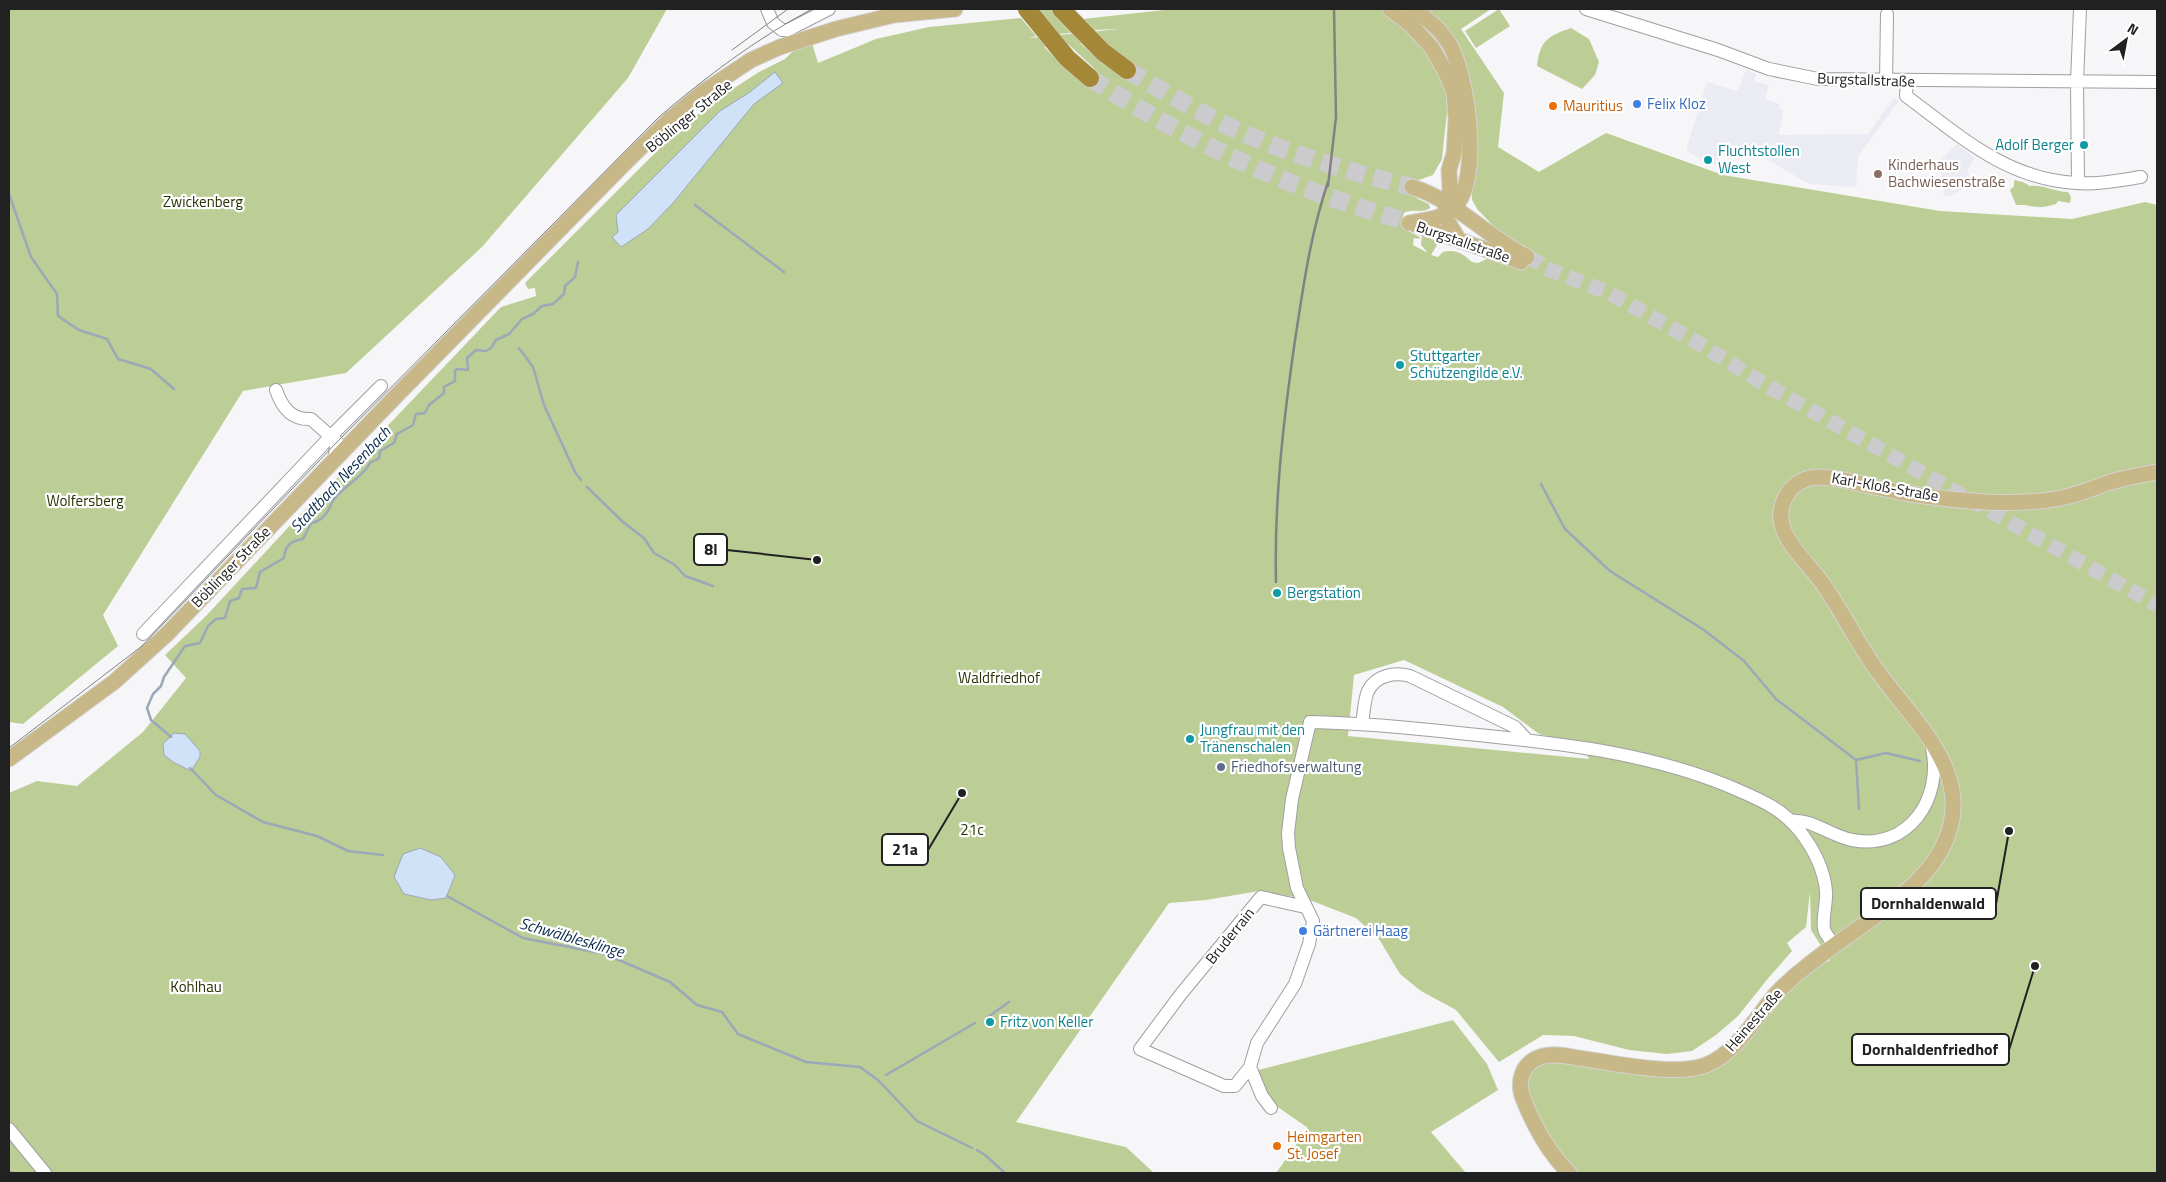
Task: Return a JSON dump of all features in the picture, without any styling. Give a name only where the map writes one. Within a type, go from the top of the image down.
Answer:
[{"type":"highway","points":[[1026,9],[1067,58],[1090,78]]},
{"type":"highway","points":[[1061,9],[1103,52],[1127,70]]},
{"type":"main road","points":[[800,42],[844,27],[917,10],[955,9]]},
{"type":"main road","points":[[1390,9],[1411,25],[1432,48],[1454,92],[1456,119],[1454,153],[1449,170],[1449,208],[1450,227],[1459,240]]},
{"type":"main road","name":"Burgstallstraße","points":[[1413,9],[1443,34],[1452,48],[1462,77],[1469,126],[1466,188],[1449,208],[1432,219],[1405,221],[1459,240],[1526,260],[1480,227],[1449,208]]},
{"type":"main road","name":"Böblinger Straße","points":[[9,758],[114,682],[150,651],[334,460],[669,120],[703,92],[751,60],[780,47],[800,42]]},
{"type":"main road","name":"Böblinger Straße","points":[[114,682],[127,677],[154,656],[546,250],[665,133],[693,108],[738,76],[800,42]]},
{"type":"main road","points":[[1449,170],[1439,183],[1427,188],[1413,188],[1449,208]]},
{"type":"main road","points":[[1466,188],[1467,199],[1480,227]]},
{"type":"main road","name":"Karl-Kloß-Straße","points":[[1930,738],[1883,679],[1860,646],[1822,583],[1786,537],[1781,515],[1784,501],[1790,491],[1808,479],[1824,476],[1910,493],[1957,499],[2034,501],[2066,497],[2125,478],[2157,472]]},
{"type":"main road","name":"Heinestraße","points":[[1569,1173],[1552,1154],[1522,1097],[1519,1084],[1521,1076],[1528,1065],[1537,1058],[1556,1055],[1664,1069],[1689,1069],[1706,1065],[1730,1049],[1786,983],[1917,882],[1935,861],[1944,845],[1952,818],[1952,790],[1945,763],[1930,738]]},
{"type":"street","points":[[768,12],[778,28],[788,30],[829,9]]},
{"type":"street","name":"Burgstallstraße","points":[[1586,9],[1718,50],[1769,69],[1818,79],[2157,82]]},
{"type":"street","points":[[2078,183],[2077,82],[2080,9]]},
{"type":"street","points":[[1886,81],[1888,14]]},
{"type":"street","points":[[1907,81],[1906,96],[1984,154],[2024,173],[2057,181],[2078,183],[2109,182],[2141,177]]},
{"type":"street","name":"Böblinger Straße","points":[[143,634],[181,600],[334,439],[381,386]]},
{"type":"street","points":[[276,390],[279,400],[299,420],[312,419],[334,439],[334,460]]},
{"type":"street","points":[[181,620],[181,600],[200,599]]},
{"type":"street","points":[[1362,723],[1368,691],[1377,680],[1394,673],[1400,674],[1515,727],[1527,740]]},
{"type":"street","points":[[1305,906],[1297,888],[1288,833],[1292,799],[1310,722],[1362,723],[1527,740],[1618,754],[1676,767],[1704,776],[1768,803],[1790,821],[1816,856],[1823,873],[1826,898],[1824,929],[1834,945]]},
{"type":"street","points":[[1790,821],[1811,823],[1843,838],[1860,841],[1877,841],[1893,835],[1918,817],[1930,795],[1935,764],[1930,738]]},
{"type":"street","name":"Bruderrain","points":[[1261,897],[1305,906],[1313,921],[1303,965],[1294,984],[1257,1043],[1250,1067],[1234,1086],[1224,1086],[1140,1049],[1261,897]]},
{"type":"street","points":[[1250,1067],[1262,1096],[1271,1108]]},
{"type":"street","points":[[9,1129],[45,1173]]},
{"type":"shaded area","points":[[1746,70],[1756,74],[1754,81],[1769,85],[1765,99],[1780,104],[1779,109],[1783,110],[1779,135],[1868,134],[1894,98],[1899,101],[1858,156],[1856,187],[1809,184],[1751,150],[1723,148],[1718,165],[1715,165],[1698,158],[1686,150],[1707,82],[1738,91]]},
{"type":"shaded area","points":[[1957,144],[1975,158],[1968,169],[1970,185],[1953,195],[1944,196],[1940,161]]},
{"type":"green space","name":"Zwickenberg","points":[[9,9],[667,9],[628,78],[482,247],[346,373],[243,391],[103,615],[118,646],[23,724],[9,722]]},
{"type":"green space","points":[[1038,9],[1050,9],[1071,33],[1058,34]]},
{"type":"green space","points":[[1173,9],[1381,9],[1407,26],[1438,70],[1446,94],[1447,112],[1442,159],[1433,175],[1413,182],[1411,192],[1418,199],[1429,204],[1430,208],[1424,211],[1404,213],[1401,222],[1404,229],[1420,237],[1419,239],[1414,238],[1413,245],[1428,253],[1421,245],[1422,231],[1496,258],[1496,262],[1511,267],[1525,267],[1529,254],[1515,240],[1504,237],[1478,210],[1472,200],[1465,67],[1424,9],[1491,9],[1461,29],[1504,93],[1498,147],[1539,172],[1606,133],[1723,175],[1940,211],[2072,219],[2145,202],[2157,205],[2157,1173],[1569,1173],[1522,1097],[1533,1061],[1706,1065],[1783,984],[1830,960],[1811,930],[1810,892],[1806,927],[1787,943],[1792,951],[1738,1016],[1716,1035],[1692,1051],[1667,1054],[1629,1050],[1574,1036],[1543,1035],[1499,1062],[1456,1010],[1421,991],[1400,974],[1379,939],[1356,918],[1307,899],[1259,891],[1206,900],[1169,903],[1016,1122],[1126,1147],[1154,1173],[9,1173],[9,793],[37,781],[77,786],[143,732],[186,678],[165,655],[206,616],[296,519],[501,307],[536,296],[535,288],[528,289],[525,283],[671,137],[711,103],[759,72],[785,59],[793,51],[812,43],[818,63],[876,39],[929,27],[1021,18],[1036,36],[1029,38],[1119,29],[1093,30],[1083,19]],"holes":[[[1103,40],[1133,64],[1133,67],[1120,71],[1104,65],[1080,43]],[[1068,44],[1094,68],[1095,74],[1087,79],[1074,76],[1044,47]],[[1443,242],[1487,259],[1478,263],[1472,262],[1452,251],[1443,252],[1438,257],[1431,255],[1437,245]],[[1404,660],[1503,707],[1539,734],[1583,746],[1589,759],[1348,736],[1354,675]]]},
{"type":"green space","points":[[1499,9],[1510,26],[1476,48],[1465,31]]},
{"type":"green space","points":[[1571,28],[1589,39],[1599,62],[1595,75],[1582,89],[1537,66],[1540,50],[1546,40]]},
{"type":"green space","points":[[2014,180],[2030,186],[2040,186],[2068,192],[2071,197],[2070,203],[2058,201],[2056,204],[2043,207],[2016,205],[2010,190],[2014,186]]},
{"type":"green space","points":[[1453,1020],[1487,1064],[1498,1090],[1431,1132],[1466,1173],[1276,1173],[1308,1128],[1272,1103],[1258,1070]]},
{"type":"water","points":[[775,72],[783,83],[754,104],[673,203],[648,229],[621,247],[612,237],[618,232],[616,215],[720,111],[750,92]]},
{"type":"water","points":[[174,733],[185,734],[200,751],[200,757],[191,771],[164,755],[163,744]]},
{"type":"water","points":[[420,848],[441,857],[455,875],[446,898],[431,900],[404,894],[394,877],[403,854]]},
{"type":"waterway","points":[[9,194],[31,257],[57,294],[58,316],[79,330],[107,339],[118,359],[151,369],[174,389]]},
{"type":"waterway","points":[[695,205],[784,272]]},
{"type":"waterway","name":"Stadtbach Nesenbach","points":[[171,737],[151,720],[147,708],[153,694],[161,686],[164,677],[185,646],[200,643],[208,626],[216,619],[225,618],[230,601],[239,598],[242,589],[256,588],[260,572],[284,558],[289,544],[303,539],[311,523],[320,520],[325,515],[338,494],[363,473],[370,463],[379,458],[380,451],[394,443],[397,434],[413,425],[416,414],[425,413],[429,405],[444,393],[444,387],[455,381],[455,371],[457,369],[468,370],[467,358],[476,350],[486,351],[491,348],[496,340],[509,334],[522,319],[533,314],[542,306],[553,304],[564,294],[565,286],[575,277],[578,262]]},
{"type":"waterway","points":[[519,348],[533,367],[544,405],[575,472],[581,480]]},
{"type":"waterway","points":[[1541,484],[1565,529],[1610,571],[1704,630],[1744,661],[1776,699],[1856,760],[1859,809]]},
{"type":"waterway","points":[[587,487],[623,522],[644,538],[654,553],[675,565],[685,576],[713,586]]},
{"type":"waterway","points":[[1856,760],[1886,753],[1920,761]]},
{"type":"waterway","name":"Schwälblesklinge","points":[[190,768],[216,795],[263,822],[317,836],[348,851],[383,855]]},
{"type":"waterway","name":"Schwälblesklinge","points":[[447,896],[523,938],[605,954],[670,982],[697,1005],[722,1012],[738,1034],[806,1062],[860,1067],[878,1080],[917,1121],[972,1148]]},
{"type":"waterway","points":[[988,1017],[1009,1002]]},
{"type":"waterway","points":[[886,1075],[975,1023]]},
{"type":"waterway","name":"Schwälblesklinge","points":[[977,1150],[1005,1173]]},
{"type":"waterway","points":[[9,1172],[13,1173]]},
{"type":"tunnel","points":[[1127,70],[1234,129],[1277,147],[1321,162],[1412,187]]},
{"type":"tunnel","points":[[1090,78],[1165,123],[1241,161],[1319,193],[1402,220]]},
{"type":"tunnel","points":[[1527,257],[1540,263],[1545,268],[1609,293],[1693,340],[1766,385],[2157,605]]},
{"type":"tram line","points":[[732,50],[788,9]]},
{"type":"tram line","points":[[9,748],[142,646],[337,442],[659,117],[732,59],[812,9]]},
{"type":"railway","points":[[1328,186],[1336,117],[1334,9]]},
{"type":"railway","points":[[1276,582],[1278,493],[1290,376],[1308,262],[1322,200],[1329,179]]},
{"type":"place","name":"Felix Kloz","points":[[1637,104]]},
{"type":"place","name":"Mauritius","points":[[1553,106]]},
{"type":"place","name":"Adolf Berger","points":[[2084,145]]},
{"type":"place","name":"Fluchtstollen West","points":[[1708,160]]},
{"type":"place","name":"Kinderhaus Bachwiesenstraße","points":[[1878,174]]},
{"type":"place","name":"Stuttgarter Schützengilde e.V.","points":[[1400,365]]},
{"type":"place","name":"8l","points":[[817,560]]},
{"type":"place","name":"Bergstation","points":[[1277,593]]},
{"type":"place","name":"Jungfrau mit den Tränenschalen","points":[[1190,739]]},
{"type":"place","name":"Friedhofsverwaltung","points":[[1221,767]]},
{"type":"place","name":"21a","points":[[962,793]]},
{"type":"place","name":"Dornhaldenwald","points":[[2009,831]]},
{"type":"place","name":"Gärtnerei Haag","points":[[1303,931]]},
{"type":"place","name":"Dornhaldenfriedhof","points":[[2035,966]]},
{"type":"place","name":"Fritz von Keller","points":[[990,1022]]},
{"type":"place","name":"Heimgarten St. Josef","points":[[1277,1146]]},
{"type":"park label","name":"Wolfersberg","points":[[85,501]]},
{"type":"park label","name":"Waldfriedhof","points":[[999,678]]},
{"type":"park label","name":"21c","points":[[972,830]]},
{"type":"park label","name":"Kohlhau","points":[[196,987]]}]
